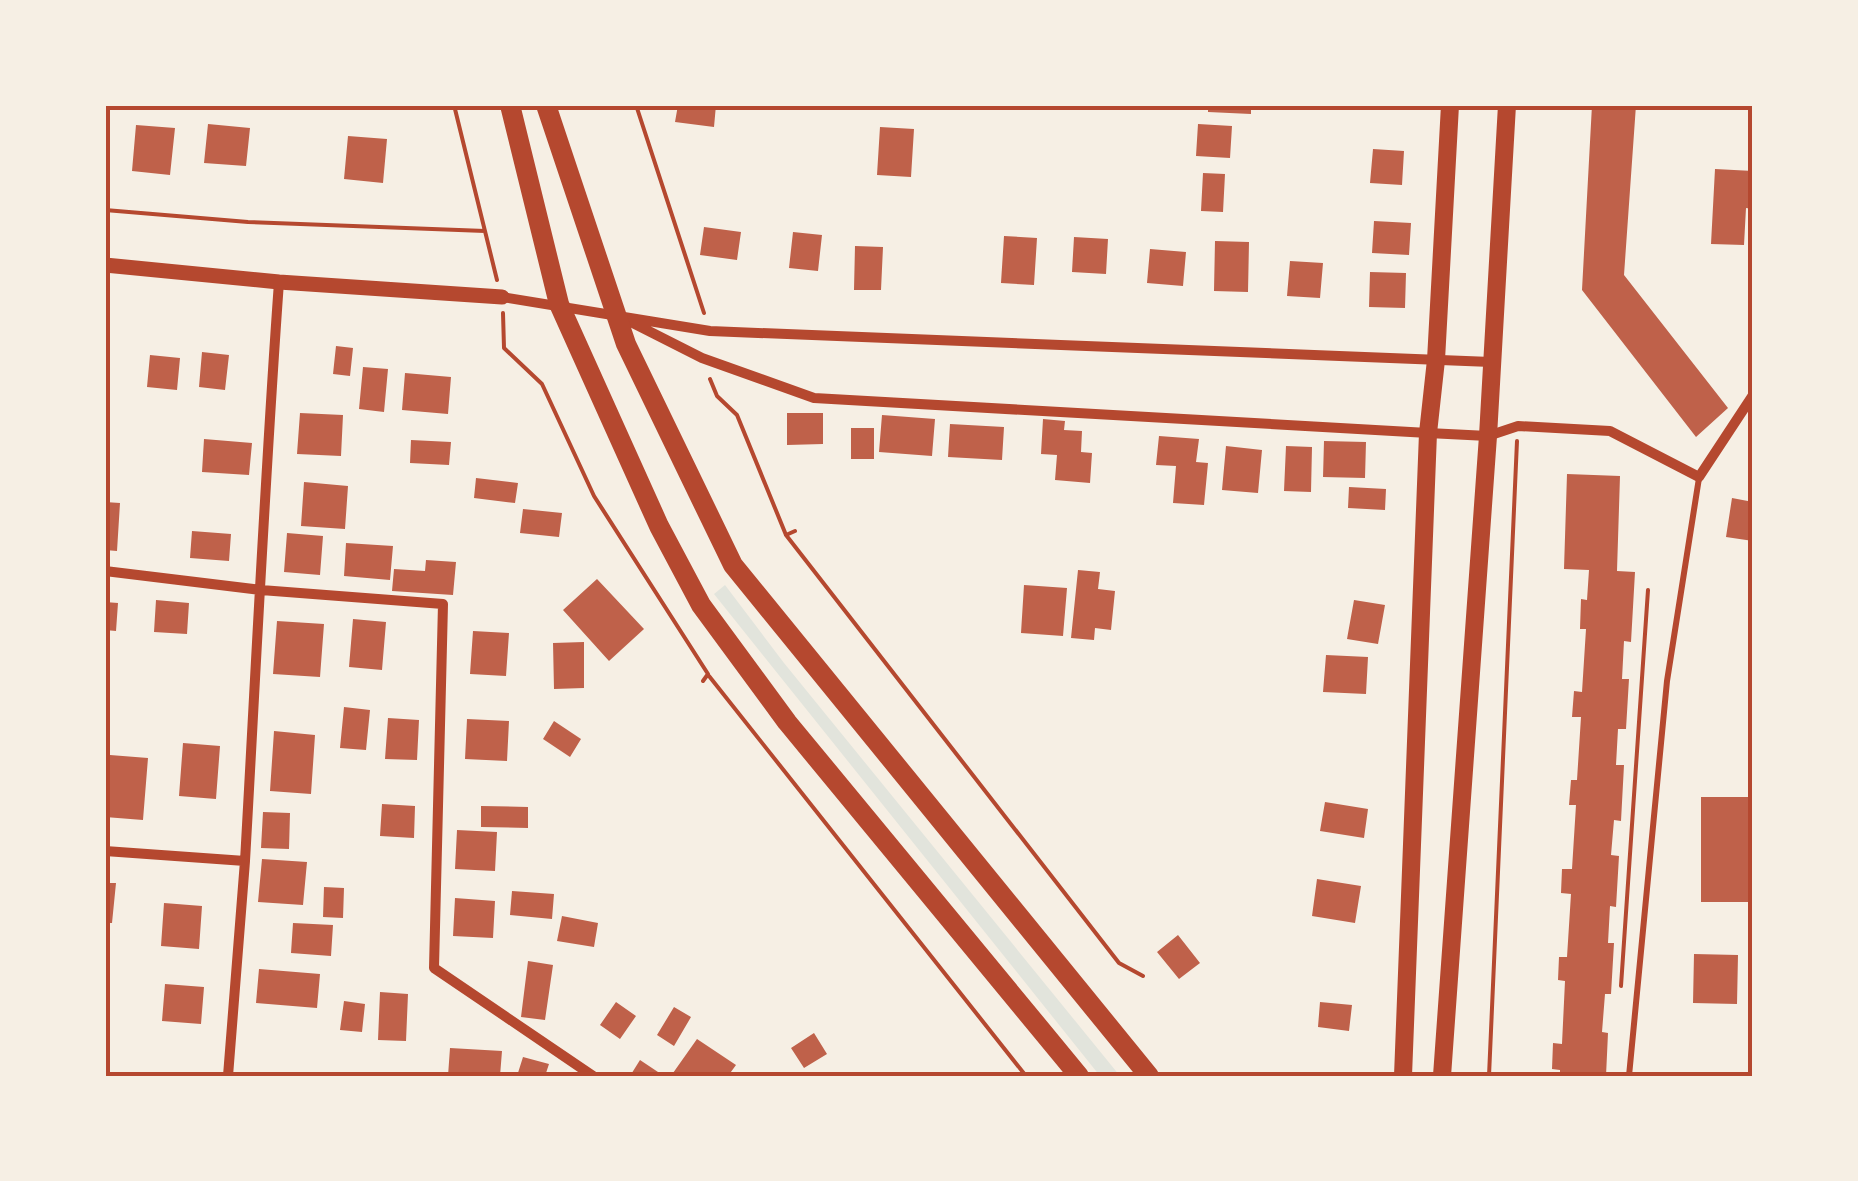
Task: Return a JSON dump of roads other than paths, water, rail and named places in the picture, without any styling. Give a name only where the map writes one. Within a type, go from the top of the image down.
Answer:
[{"type":"main road","points":[[510,105],[559,304],[659,526],[701,606],[787,722],[1078,1076]]},
{"type":"main road","points":[[546,105],[616,315],[642,379],[733,565],[1149,1076]]},
{"type":"main road","points":[[1403,1076],[1428,434],[1436,360],[1450,105]]},
{"type":"main road","points":[[1442,1076],[1488,436],[1506,105]]},
{"type":"street","points":[[105,265],[279,282],[502,296],[710,330],[1491,362]]},
{"type":"street","points":[[228,1076],[245,861],[263,493],[279,282]]},
{"type":"street","points":[[616,315],[702,358],[814,398],[1428,434],[1488,436],[1518,426],[1610,431],[1699,477],[1753,395]]},
{"type":"street","points":[[105,572],[261,590],[443,604],[434,968],[594,1076]]},
{"type":"street","points":[[105,851],[245,861]]},
{"type":"lane","points":[[1629,1076],[1667,680],[1699,477]]}]
